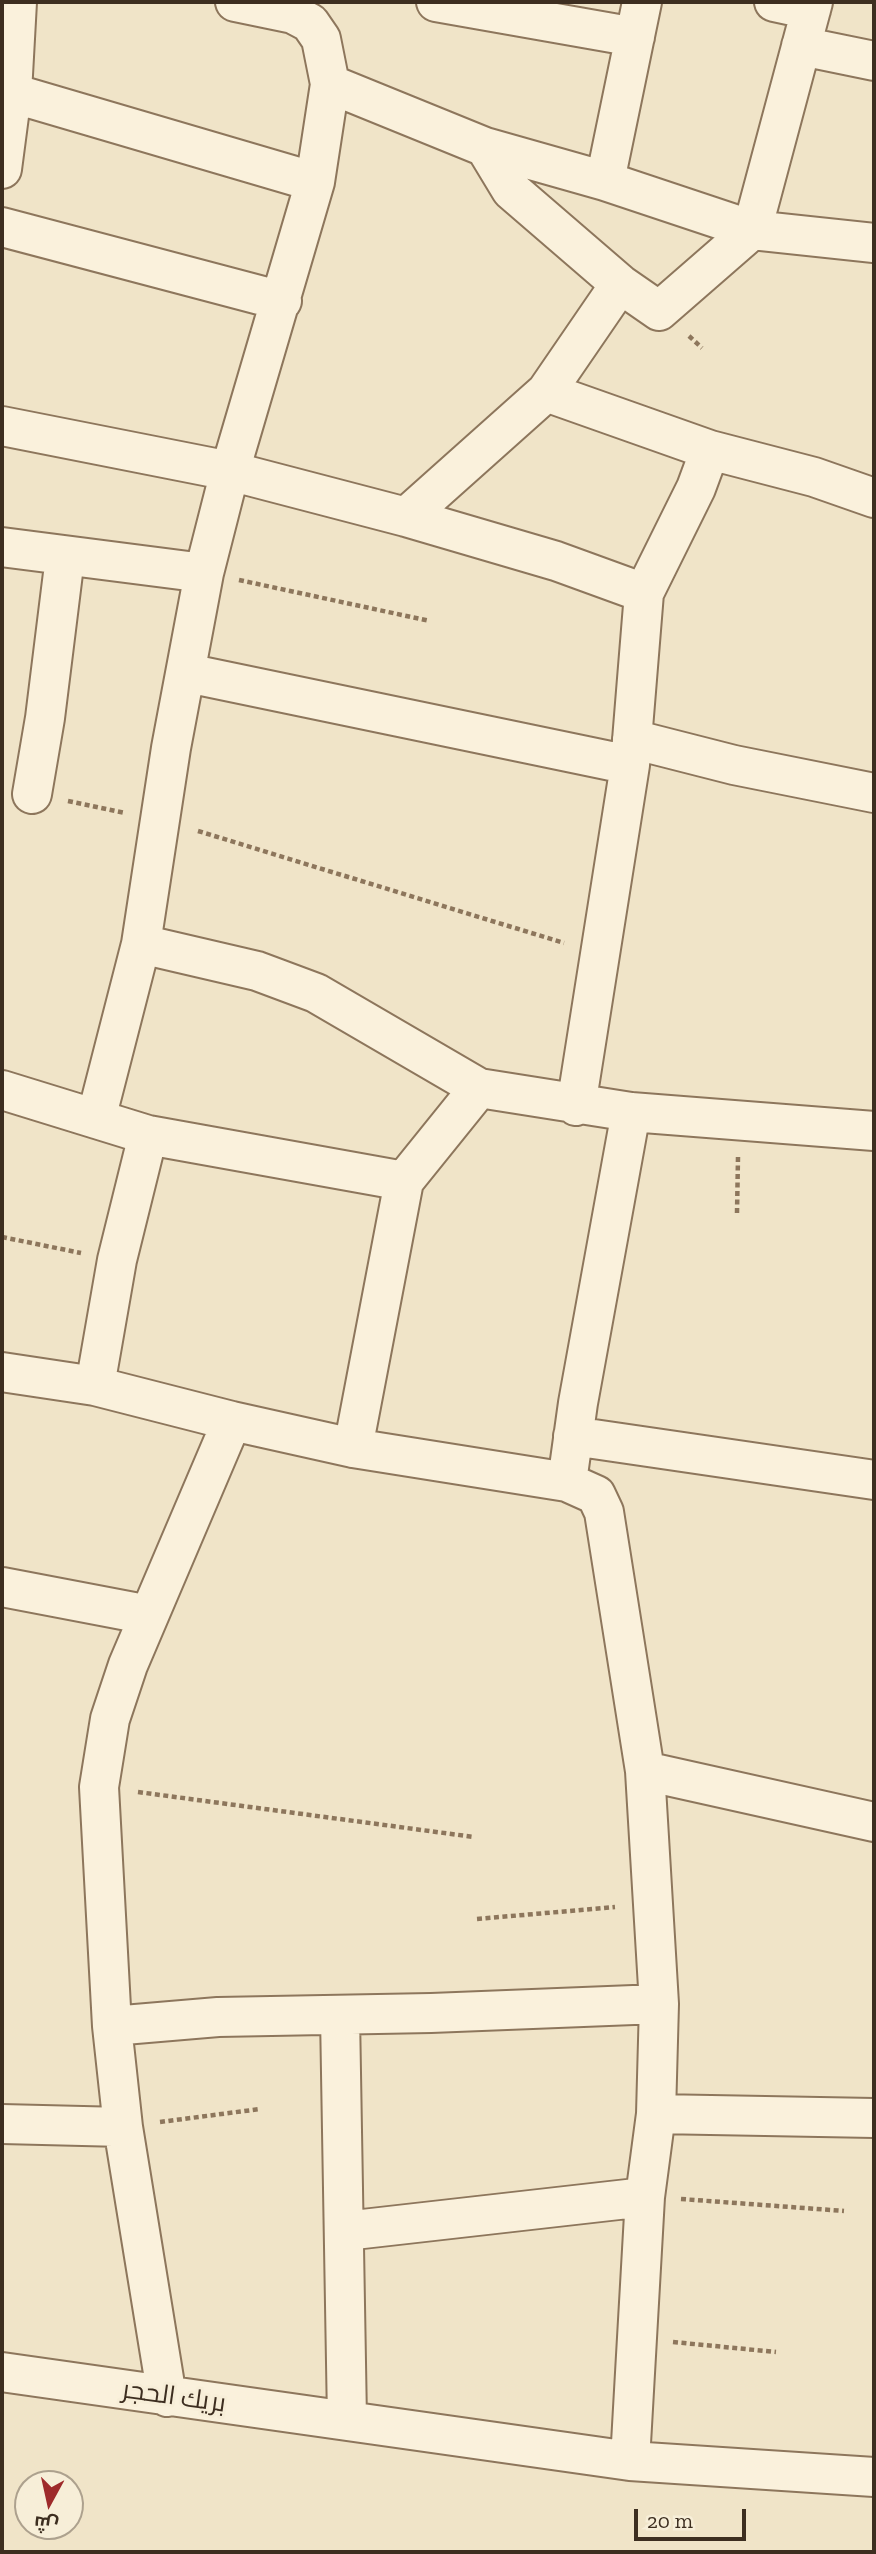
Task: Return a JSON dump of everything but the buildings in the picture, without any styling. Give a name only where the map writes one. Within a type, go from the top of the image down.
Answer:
[{"type":"street","points":[[3,155],[12,93],[17,2]]},
{"type":"street","points":[[96,1119],[141,944],[204,573],[230,471],[315,182],[330,84],[321,39],[310,23],[293,14],[235,2]]},
{"type":"street","points":[[436,2],[638,20],[605,181]]},
{"type":"street","points":[[485,147],[511,190],[620,284],[659,311],[752,230],[812,6],[774,2]]},
{"type":"street","points":[[801,46],[874,61]]},
{"type":"street","points":[[330,84],[485,147],[605,181],[752,230],[874,243]]},
{"type":"street","points":[[12,93],[315,182]]},
{"type":"street","points":[[2,227],[282,301]]},
{"type":"street","points":[[406,517],[547,392],[620,284]]},
{"type":"street","points":[[547,392],[710,450],[814,477],[874,498]]},
{"type":"street","points":[[2,426],[230,471],[406,517],[556,561],[644,593]]},
{"type":"street","points":[[576,1106],[602,954],[631,752],[644,593],[691,499],[710,450]]},
{"type":"street","points":[[2,547],[204,573]]},
{"type":"street","points":[[32,794],[45,718],[65,557]]},
{"type":"street","points":[[187,673],[631,752],[734,765],[874,793]]},
{"type":"street","points":[[141,944],[257,971],[316,993],[479,1088],[576,1106],[631,1112],[874,1131]]},
{"type":"street","points":[[353,1448],[404,1181],[479,1088]]},
{"type":"street","points":[[2,1090],[148,1135],[404,1181]]},
{"type":"street","points":[[567,1482],[631,1112]]},
{"type":"street","points":[[95,1386],[117,1260],[148,1135]]},
{"type":"street","points":[[2,1372],[95,1386],[232,1422],[353,1448],[567,1482],[596,1495],[604,1512],[645,1770],[659,2004],[656,2114],[645,2197],[630,2461]]},
{"type":"street","points":[[167,2397],[123,2127],[112,2026],[99,1787],[110,1718],[149,1615],[232,1422]]},
{"type":"street","points":[[573,1436],[874,1480]]},
{"type":"street","points":[[2,1587],[149,1615]]},
{"type":"street","points":[[645,1770],[874,1822]]},
{"type":"street","points":[[112,2026],[218,2017],[659,2004]]},
{"type":"street","points":[[340,2015],[347,2420]]},
{"type":"street","points":[[656,2114],[874,2118]]},
{"type":"street","points":[[2,2124],[123,2127]]},
{"type":"street","points":[[345,2231],[645,2197]]},
{"type":"street","name":"بريك الحجر","points":[[2,2372],[630,2461],[874,2477]]},
{"type":"path","points":[[204,573],[430,621]]},
{"type":"path","points":[[32,794],[160,820],[602,954]]},
{"type":"path","points":[[737,1213],[736,1180],[741,1122]]},
{"type":"path","points":[[2,1237],[117,1260]]},
{"type":"path","points":[[99,1787],[474,1837]]},
{"type":"path","points":[[477,1919],[655,1903]]},
{"type":"path","points":[[123,2127],[260,2109]]},
{"type":"path","points":[[645,2197],[845,2211]]},
{"type":"path","points":[[636,2339],[776,2351]]}]
